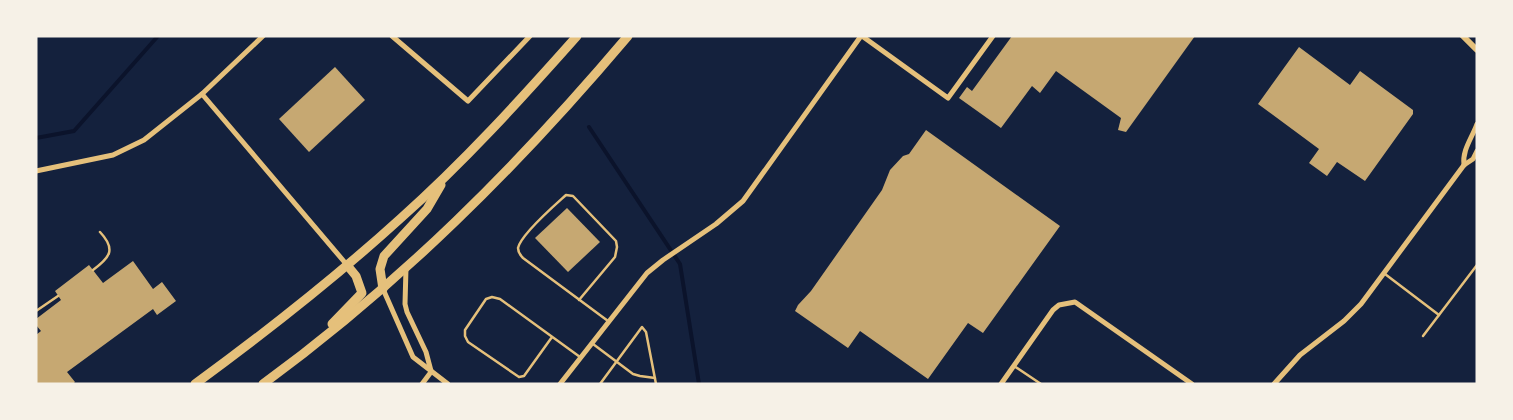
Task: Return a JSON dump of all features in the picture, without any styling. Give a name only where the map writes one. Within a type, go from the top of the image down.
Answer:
[{"type":"highway","points":[[195,384],[262,335],[402,218],[510,111],[577,36]]},
{"type":"highway","points":[[263,384],[383,289],[468,210],[528,151],[571,104],[628,36]]},
{"type":"highway","points":[[383,289],[380,270],[384,256],[427,209],[446,176]]},
{"type":"highway","points":[[290,364],[362,293],[356,276],[347,265]]},
{"type":"street","points":[[36,171],[113,155],[144,140],[202,94],[263,36]]},
{"type":"street","points":[[392,36],[468,101],[530,36]]},
{"type":"street","points":[[560,384],[647,273],[688,242],[716,224],[744,201],[862,36],[948,98],[993,36]]},
{"type":"street","points":[[1463,36],[1477,50]]},
{"type":"street","points":[[202,94],[347,265]]},
{"type":"street","points":[[1464,165],[1463,154],[1477,124]]},
{"type":"street","points":[[1274,384],[1300,354],[1344,321],[1361,304],[1464,165],[1473,159],[1477,151]]},
{"type":"street","points":[[406,268],[404,294],[406,312],[426,352],[431,372]]},
{"type":"street","points":[[383,289],[413,357],[448,384]]},
{"type":"street","points":[[1001,384],[1053,310],[1059,305],[1075,302],[1192,384]]},
{"type":"street","points":[[422,384],[431,372]]},
{"type":"lane","points":[[579,300],[615,256],[617,248],[616,241],[579,202],[573,196],[566,195],[526,235],[518,247],[519,253],[579,300],[608,321]]},
{"type":"lane","points":[[92,270],[106,260],[109,253],[109,245],[100,232]]},
{"type":"lane","points":[[1423,336],[1477,265]]},
{"type":"lane","points":[[1385,274],[1439,315]]},
{"type":"lane","points":[[36,311],[58,296]]},
{"type":"lane","points":[[552,337],[524,376],[519,377],[468,342],[464,330],[486,299],[492,297],[500,299],[552,337],[580,358]]},
{"type":"lane","points":[[600,384],[642,327],[646,332],[656,384]]},
{"type":"lane","points":[[592,343],[633,374],[655,378]]},
{"type":"lane","points":[[1014,366],[1041,384]]},
{"type":"building","points":[[1012,36],[1195,36],[1126,132],[1118,130],[1121,118],[1056,71],[1040,93],[1032,86],[1001,128],[959,98],[967,87],[972,91]]},
{"type":"building","points":[[1299,47],[1350,85],[1360,71],[1413,110],[1413,114],[1365,181],[1337,162],[1327,176],[1309,163],[1319,149],[1258,104]]},
{"type":"building","points":[[335,67],[365,100],[309,152],[279,119]]},
{"type":"building","points":[[926,130],[1060,226],[983,333],[968,323],[928,379],[860,331],[848,348],[795,311],[882,190],[890,170],[903,156],[909,154]]},
{"type":"building","points":[[567,208],[600,242],[568,272],[535,238]]},
{"type":"building","points":[[133,261],[153,289],[162,282],[176,301],[157,315],[153,309],[67,372],[75,382],[73,384],[36,384],[36,335],[41,331],[36,325],[36,319],[61,300],[55,291],[89,265],[103,283]]},
{"type":"waterway","points":[[36,138],[74,131],[158,36]]},
{"type":"waterway","points":[[589,127],[680,264],[699,384]]}]
